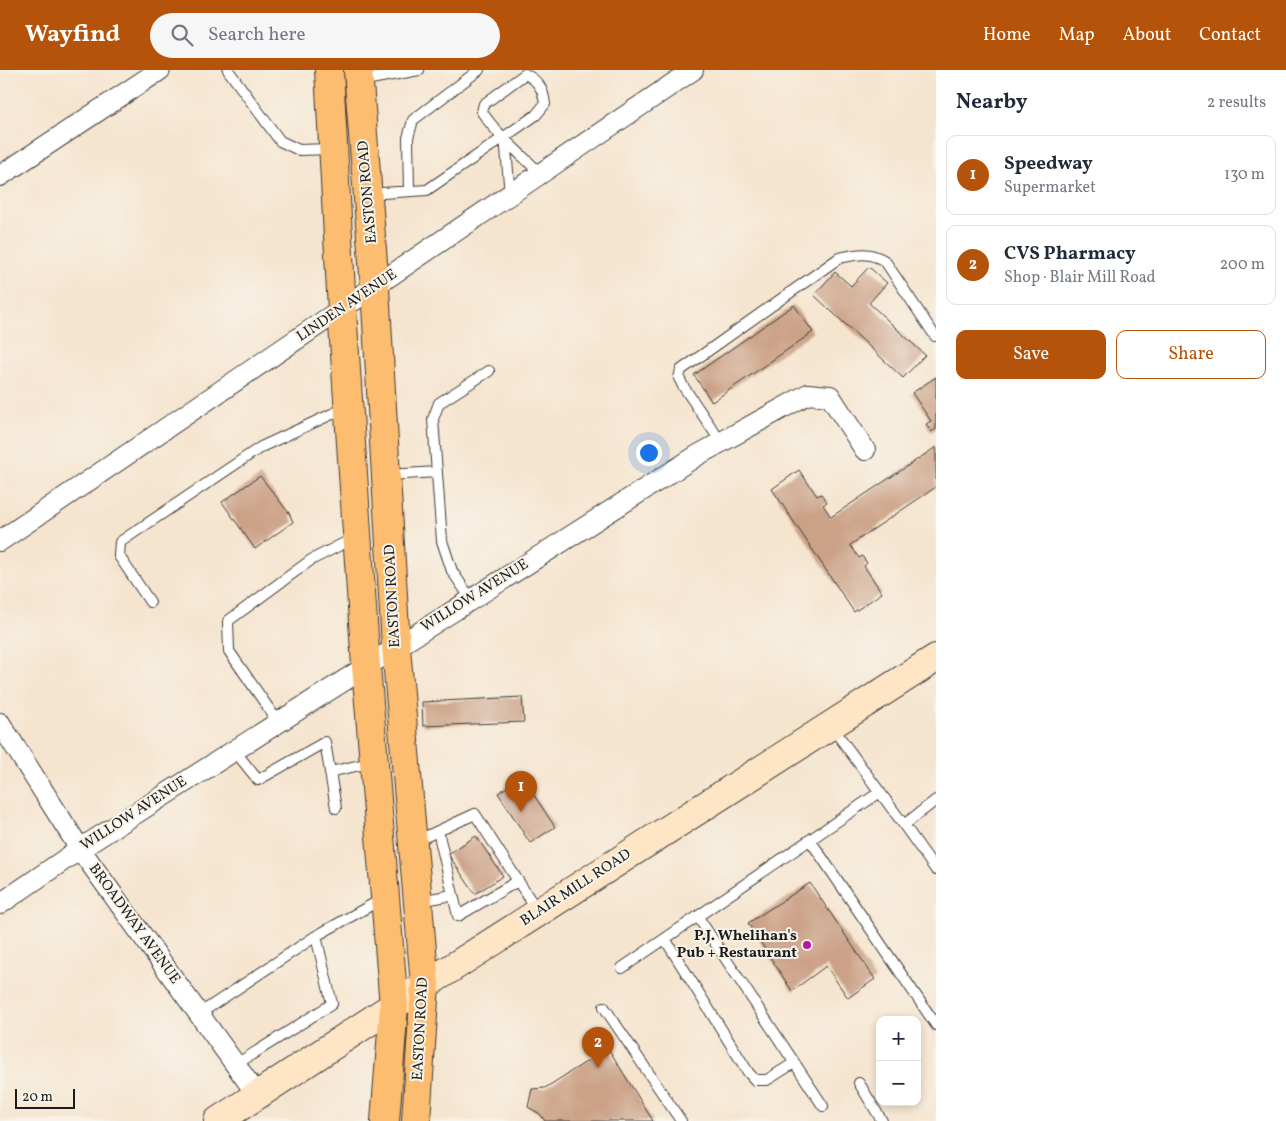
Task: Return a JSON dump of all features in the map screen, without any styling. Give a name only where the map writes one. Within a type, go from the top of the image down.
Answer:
[{"type":"highway","name":"EASTON ROAD","points":[[329,70],[342,310],[366,666],[394,1006],[385,1121]]},
{"type":"highway","name":"EASTON ROAD","points":[[358,76],[375,288],[396,647],[425,985],[416,1121]]},
{"type":"main road","name":"BLAIR MILL ROAD","points":[[218,1121],[425,985],[936,658]]},
{"type":"street","points":[[0,176],[160,70]]},
{"type":"street","name":"LINDEN AVENUE","points":[[0,541],[375,288],[693,70]]},
{"type":"street","name":"WILLOW AVENUE","points":[[0,904],[80,849],[471,599],[721,442],[808,394],[830,396],[865,450]]},
{"type":"street","name":"BROADWAY AVENUE","points":[[0,723],[80,849],[258,1096]]},
{"type":"lane","points":[[228,70],[280,140],[299,150],[333,149]]},
{"type":"lane","points":[[358,76],[419,70]]},
{"type":"lane","points":[[409,192],[408,138],[413,120],[479,70]]},
{"type":"lane","points":[[368,194],[427,190],[505,137],[536,115],[545,104],[544,93],[540,85],[524,72],[484,104],[482,112],[494,130],[505,137],[541,174]]},
{"type":"lane","points":[[505,137],[509,164],[510,195]]},
{"type":"lane","points":[[721,442],[683,386],[679,378],[681,370],[839,258],[858,254],[874,254],[885,261],[934,336]]},
{"type":"lane","points":[[471,599],[452,571],[442,541],[434,419],[438,403],[488,371]]},
{"type":"lane","points":[[150,602],[119,556],[120,542],[261,447],[348,406]]},
{"type":"lane","points":[[386,476],[437,472]]},
{"type":"lane","points":[[278,722],[229,651],[228,621],[311,560],[357,536]]},
{"type":"lane","points":[[831,725],[936,870]]},
{"type":"lane","points":[[234,750],[258,780],[325,742],[336,808]]},
{"type":"lane","points":[[330,772],[374,762]]},
{"type":"lane","points":[[622,968],[880,792]]},
{"type":"lane","points":[[904,825],[936,800]]},
{"type":"lane","points":[[413,843],[475,814],[538,913]]},
{"type":"lane","points":[[438,831],[458,916],[518,881]]},
{"type":"lane","points":[[810,840],[936,1025]]},
{"type":"lane","points":[[418,902],[453,895]]},
{"type":"lane","points":[[199,1014],[316,936],[385,898]]},
{"type":"lane","points":[[698,917],[823,1106]]},
{"type":"lane","points":[[235,1065],[332,1004],[316,936]]},
{"type":"lane","points":[[665,939],[748,1072],[756,1080],[767,1080],[794,1063]]},
{"type":"lane","points":[[604,1007],[681,1121]]},
{"type":"lane","points":[[859,1083],[882,1121]]},
{"type":"building","points":[[869,267],[887,283],[869,303],[925,355],[903,378],[814,295],[835,272],[851,286]]},
{"type":"building","points":[[794,305],[813,332],[712,402],[694,375]]},
{"type":"building","points":[[936,377],[936,429],[931,432],[926,424],[931,421],[912,393]]},
{"type":"building","points":[[936,447],[936,487],[850,545],[859,558],[862,556],[867,563],[864,566],[882,593],[854,612],[772,489],[799,470],[817,496],[821,494],[827,502],[823,505],[831,517]]},
{"type":"building","points":[[260,476],[289,513],[293,522],[255,549],[222,502]]},
{"type":"building","points":[[522,697],[524,722],[423,726],[422,702]]},
{"type":"building","points":[[522,777],[555,827],[530,843],[498,793]]},
{"type":"building","points":[[476,836],[503,876],[475,894],[448,854]]},
{"type":"building","name":"P.J. Whelihan's Pub + Restaurant","points":[[810,883],[875,979],[848,998],[826,966],[792,991],[748,923]]},
{"type":"building","points":[[608,1048],[653,1121],[545,1121],[540,1114],[528,1107],[532,1089],[545,1088]]},
{"type":"place","name":"Speedway","points":[[521,812]]},
{"type":"place","name":"P.J. Whelihan's Pub + Restaurant","points":[[807,945]]},
{"type":"place","name":"CVS Pharmacy","points":[[598,1068]]}]
